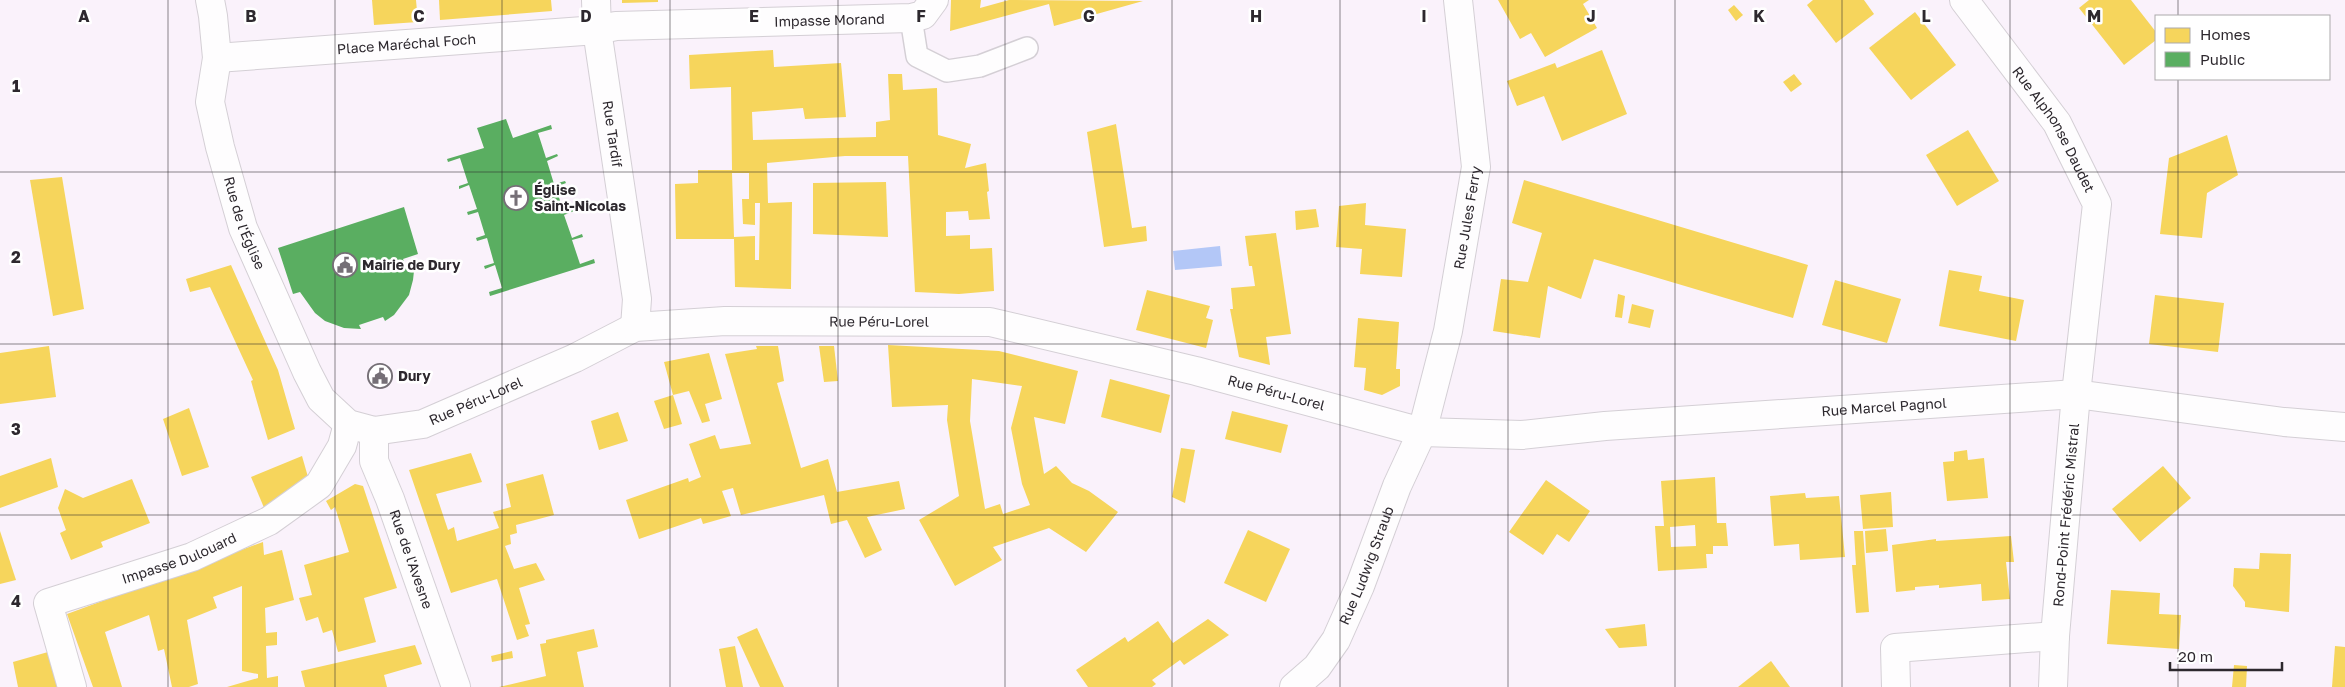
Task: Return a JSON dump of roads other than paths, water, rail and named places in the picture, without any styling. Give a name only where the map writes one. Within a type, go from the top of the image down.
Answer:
[{"type":"street","name":"Rue de l'Église","points":[[210,0],[217,58],[210,102],[220,147],[243,228],[307,372],[321,399],[348,424]]},
{"type":"street","name":"Rue Tardif","points":[[596,0],[597,30],[637,299],[635,327]]},
{"type":"street","points":[[910,18],[923,15],[934,0]]},
{"type":"street","name":"Rue Jules Ferry","points":[[1422,432],[1448,330],[1476,167],[1458,0]]},
{"type":"street","name":"Rue Alphonse Daudet","points":[[1964,0],[2057,123],[2098,204],[2076,394]]},
{"type":"street","name":"Impasse Morand","points":[[597,30],[616,26],[910,18]]},
{"type":"street","name":"Place Maréchal Foch","points":[[217,58],[597,30]]},
{"type":"street","name":"Rue Péru-Lorel","points":[[348,424],[374,432],[424,424],[575,358],[635,327],[725,321],[990,322],[1196,371],[1422,432]]},
{"type":"street","name":"Rue Marcel Pagnol","points":[[1422,432],[1522,435],[1605,426],[2010,400],[2076,394],[2284,422],[2345,427]]},
{"type":"street","name":"Rond-Point Frédéric Mistral","points":[[2053,687],[2055,636],[2076,394]]},
{"type":"street","name":"Impasse Dulouard","points":[[72,687],[48,603],[192,557],[269,521],[319,485],[342,446],[348,424]]},
{"type":"street","name":"Rue de l'Avesne","points":[[374,432],[374,461],[390,500],[456,687]]},
{"type":"street","name":"Rue Ludwig Straub","points":[[1294,687],[1317,667],[1336,640],[1360,586],[1397,486],[1422,432]]},
{"type":"street","points":[[1896,687],[1895,648],[2055,636]]},
{"type":"lane","points":[[910,18],[918,56],[947,72],[980,66],[1027,48]]},
{"type":"water","points":[[1220,246],[1222,266],[1175,270],[1173,251]]},
{"type":"place","name":"Église Saint-Nicolas","points":[[516,198]]},
{"type":"place","name":"Mairie de Dury","points":[[345,265]]},
{"type":"place","name":"Dury","points":[[380,376]]}]
